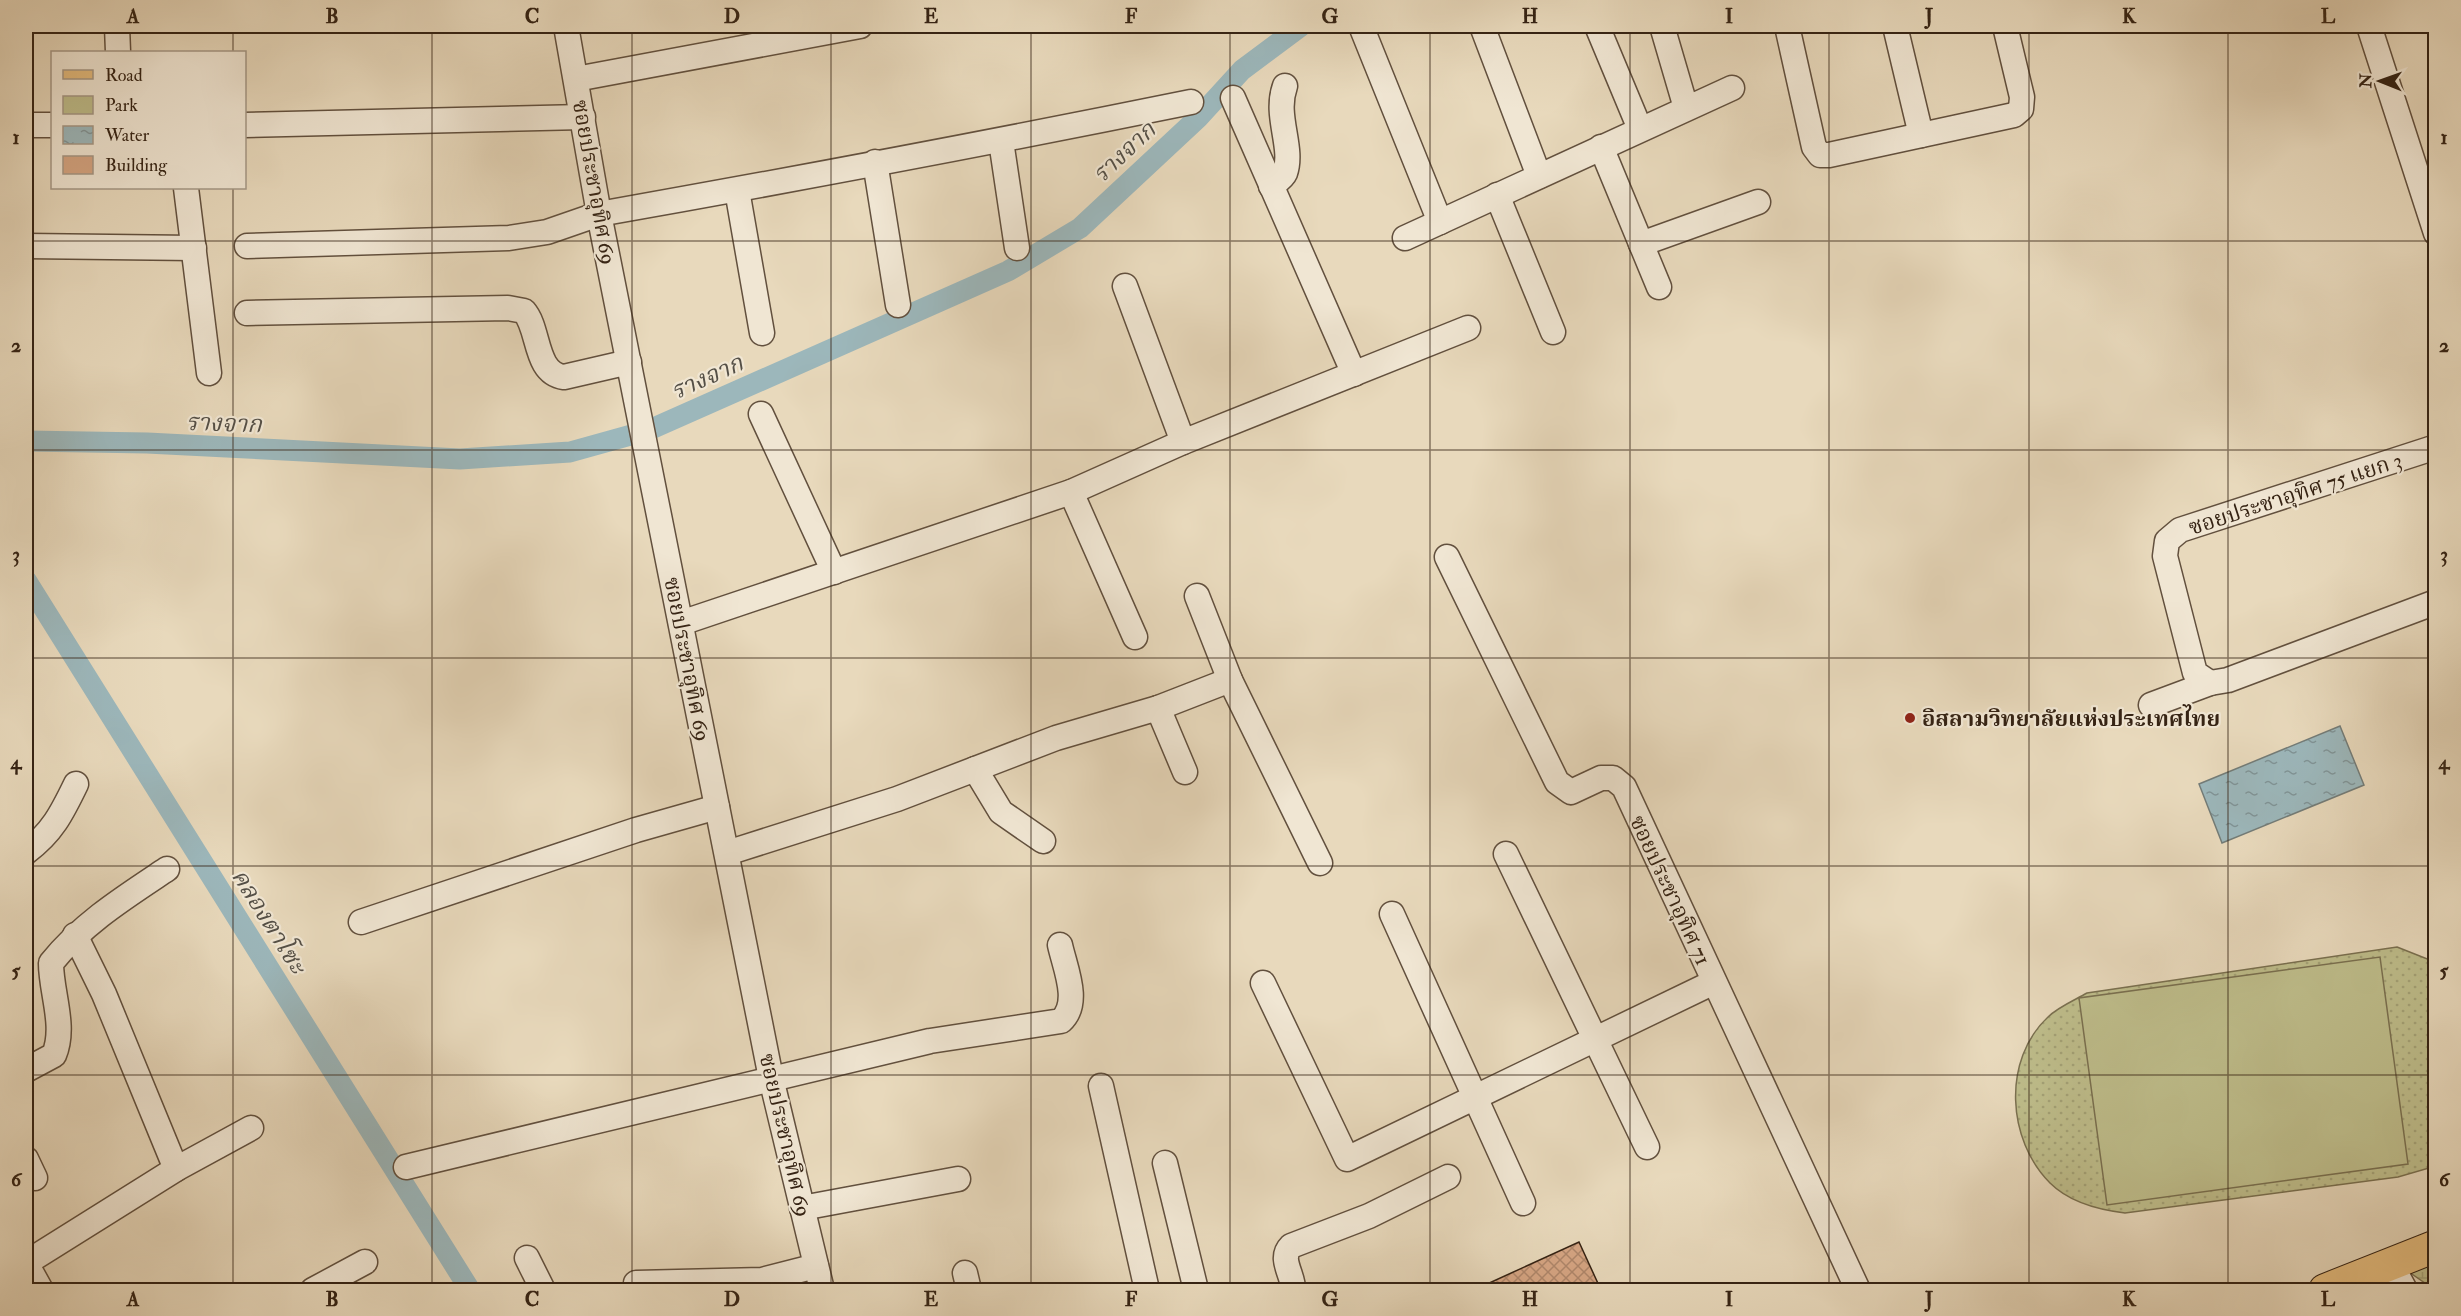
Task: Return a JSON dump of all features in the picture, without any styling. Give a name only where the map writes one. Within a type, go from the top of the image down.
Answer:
[{"type":"main road","points":[[2325,1290],[2398,1277],[2436,1246]]},
{"type":"street","points":[[117,26],[118,51]]},
{"type":"street","name":"ซอยประชาอุทิศ 69","points":[[566,26],[599,214],[771,1078],[822,1290]]},
{"type":"street","points":[[576,79],[855,26]]},
{"type":"street","points":[[1361,26],[1440,222]]},
{"type":"street","points":[[1482,26],[1539,176]]},
{"type":"street","points":[[1597,26],[1640,129]]},
{"type":"street","points":[[1662,26],[1686,108]]},
{"type":"street","points":[[1787,26],[1815,147],[1821,155],[2014,115],[2021,109],[2022,97],[2005,26]]},
{"type":"street","points":[[1895,26],[1921,135]]},
{"type":"street","points":[[2369,26],[2435,231]]},
{"type":"street","points":[[1271,186],[1285,174],[1280,111],[1285,86]]},
{"type":"street","points":[[1405,238],[1732,88]]},
{"type":"street","points":[[1233,98],[1354,374]]},
{"type":"street","points":[[247,246],[509,238],[548,232],[599,214],[737,190],[874,162],[1001,141],[1191,102]]},
{"type":"street","points":[[246,125],[583,117]]},
{"type":"street","points":[[26,124],[51,125]]},
{"type":"street","points":[[1001,141],[1017,248]]},
{"type":"street","points":[[1601,147],[1659,287]]},
{"type":"street","points":[[874,162],[898,305]]},
{"type":"street","points":[[186,189],[208,373]]},
{"type":"street","points":[[737,190],[762,333]]},
{"type":"street","points":[[1497,195],[1553,332]]},
{"type":"street","points":[[1641,244],[1758,202]]},
{"type":"street","points":[[26,246],[194,249]]},
{"type":"street","points":[[1125,286],[1183,442]]},
{"type":"street","points":[[247,313],[508,308],[524,311],[531,318],[539,351],[548,369],[555,375],[564,376],[629,362]]},
{"type":"street","points":[[681,623],[1071,492],[1183,442],[1468,328]]},
{"type":"street","points":[[761,414],[834,572]]},
{"type":"street","name":"ซอยประชาอุทิศ 75 แยก 3","points":[[2210,683],[2195,673],[2165,556],[2167,541],[2180,530],[2436,447]]},
{"type":"street","points":[[1071,492],[1135,637]]},
{"type":"street","name":"ซอยประชาอุทิศ 71","points":[[1447,557],[1557,782],[1571,792],[1600,778],[1612,778],[1624,787],[1858,1290]]},
{"type":"street","points":[[1197,596],[1230,680],[1320,863]]},
{"type":"street","points":[[2151,705],[2210,683],[2228,680],[2436,602]]},
{"type":"street","points":[[727,853],[897,799],[1056,738],[1158,708],[1230,680]]},
{"type":"street","points":[[1158,708],[1185,772]]},
{"type":"street","points":[[975,769],[1001,812],[1043,841]]},
{"type":"street","points":[[26,852],[44,838],[61,816],[76,784]]},
{"type":"street","points":[[361,922],[636,830],[717,807]]},
{"type":"street","points":[[1506,854],[1647,1147]]},
{"type":"street","points":[[26,1070],[54,1055],[58,1046],[59,1034],[51,963],[75,934],[167,869]]},
{"type":"street","points":[[1392,914],[1523,1203]]},
{"type":"street","points":[[75,934],[104,994],[176,1169]]},
{"type":"street","points":[[406,1167],[930,1041],[1061,1021],[1069,1014],[1071,999],[1060,945]]},
{"type":"street","points":[[1263,983],[1347,1159],[1714,982]]},
{"type":"street","points":[[1101,1086],[1147,1290]]},
{"type":"street","points":[[41,1290],[26,1263],[176,1169],[251,1128]]},
{"type":"street","points":[[1165,1163],[1196,1290]]},
{"type":"street","points":[[1293,1290],[1285,1258],[1286,1251],[1291,1246],[1368,1216],[1448,1177]]},
{"type":"street","points":[[802,1208],[958,1179]]},
{"type":"street","points":[[527,1258],[543,1290]]},
{"type":"street","points":[[313,1290],[365,1262]]},
{"type":"street","points":[[636,1283],[762,1280],[816,1266]]},
{"type":"green space","points":[[2397,947],[2435,962],[2436,1166],[2398,1177],[2125,1213],[2105,1210],[2075,1200],[2050,1183],[2036,1165],[2025,1145],[2018,1123],[2017,1077],[2023,1055],[2033,1035],[2052,1013],[2087,993]]},
{"type":"green space","points":[[2380,957],[2408,1164],[2107,1205],[2079,998]]},
{"type":"green space","points":[[2435,1261],[2435,1290],[2409,1272]]},
{"type":"water","points":[[2340,726],[2364,785],[2222,843],[2199,784]]},
{"type":"building","points":[[1579,1242],[1601,1290],[1474,1290]]},
{"type":"waterway","name":"รางจาก","points":[[26,441],[147,443],[460,459],[570,452],[649,430],[1008,271],[1080,228],[1199,117],[1242,70],[1301,26]]},
{"type":"waterway","name":"คลองตาโซะ","points":[[26,580],[470,1290]]},
{"type":"place","name":"อิสลามวิทยาลัยแห่งประเทศไทย","points":[[1910,718]]}]
